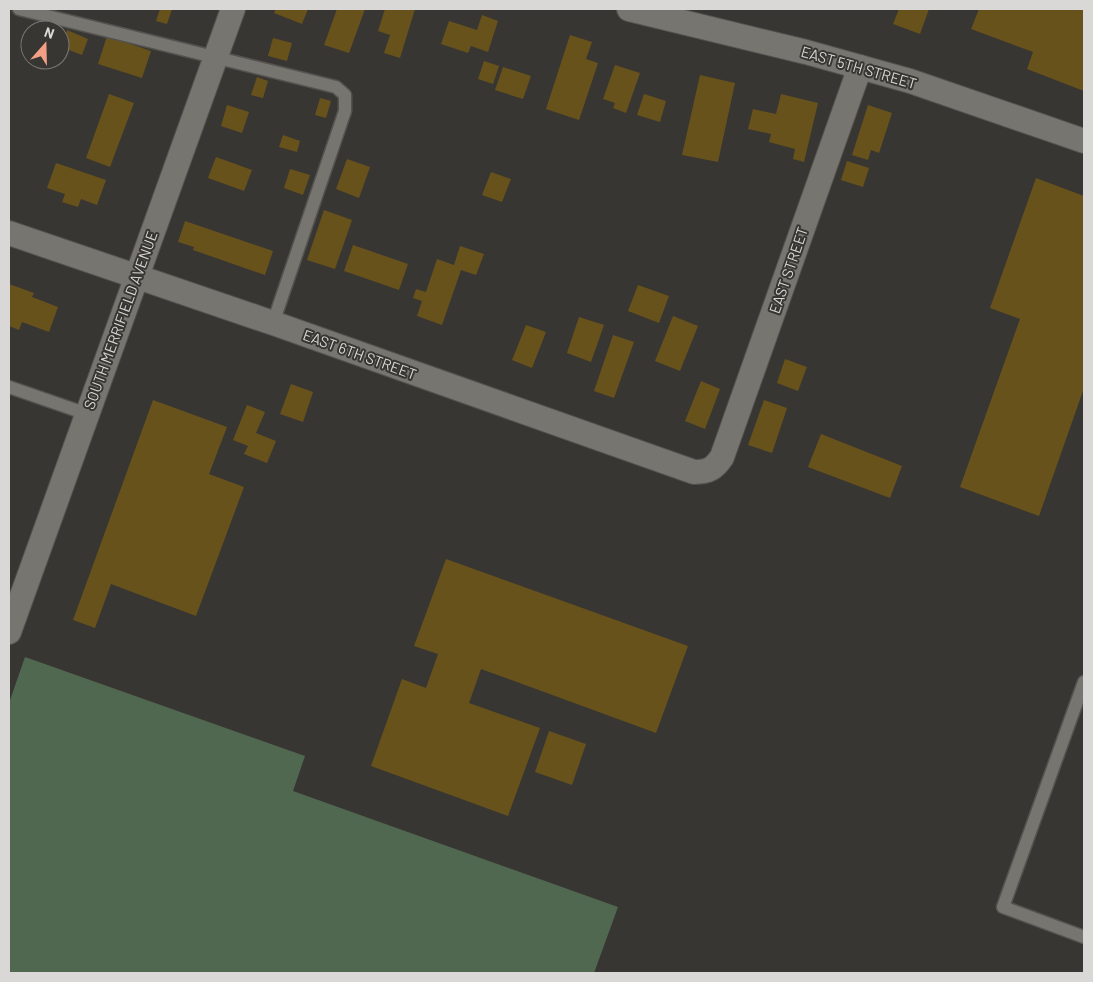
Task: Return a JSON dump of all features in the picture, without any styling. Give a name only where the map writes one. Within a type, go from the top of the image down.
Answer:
[{"type":"street","name":"SOUTH MERRIFIELD AVENUE","points":[[9,632],[233,9]]},
{"type":"street","name":"EAST 5TH STREET","points":[[629,9],[806,52],[910,81],[1084,141]]},
{"type":"street","name":"EAST STREET","points":[[710,470],[722,458],[860,67]]},
{"type":"street","name":"EAST 6TH STREET","points":[[9,233],[273,323],[694,472],[710,470]]},
{"type":"lane","points":[[19,9],[336,87],[345,95],[345,111],[273,323]]},
{"type":"lane","points":[[9,387],[87,414]]},
{"type":"lane","points":[[1084,682],[1003,907],[1084,937]]},
{"type":"green space","points":[[25,657],[305,756],[293,791],[618,907],[594,973],[9,973],[9,703]]},
{"type":"building","points":[[160,9],[172,9],[167,24],[156,21]]},
{"type":"building","points":[[276,9],[308,9],[302,24],[274,13]]},
{"type":"building","points":[[337,9],[365,9],[349,53],[324,45]]},
{"type":"building","points":[[385,9],[415,9],[400,58],[384,53],[390,35],[378,31]]},
{"type":"building","points":[[899,9],[929,9],[920,34],[893,24]]},
{"type":"building","points":[[979,9],[1084,9],[1084,91],[1027,69],[1033,52],[971,29]]},
{"type":"building","points":[[482,15],[498,21],[488,52],[471,46],[468,53],[441,44],[449,21],[477,30]]},
{"type":"building","points":[[70,31],[88,39],[82,55],[70,50]]},
{"type":"building","points":[[570,35],[592,42],[586,59],[598,63],[579,120],[546,109]]},
{"type":"building","points":[[107,36],[151,51],[142,78],[98,64]]},
{"type":"building","points":[[273,38],[292,43],[287,61],[268,56]]},
{"type":"building","points":[[484,61],[499,66],[493,84],[478,79]]},
{"type":"building","points":[[615,65],[640,73],[626,113],[613,108],[615,103],[603,99]]},
{"type":"building","points":[[503,67],[531,76],[523,99],[495,90]]},
{"type":"building","points":[[700,75],[735,83],[718,162],[682,155]]},
{"type":"building","points":[[257,77],[268,81],[263,98],[251,95]]},
{"type":"building","points":[[109,94],[134,103],[110,167],[86,158]]},
{"type":"building","points":[[644,94],[666,101],[660,122],[637,115]]},
{"type":"building","points":[[781,94],[818,103],[804,162],[793,159],[795,149],[769,142],[771,134],[748,129],[753,109],[776,114]]},
{"type":"building","points":[[320,98],[331,101],[326,118],[315,115]]},
{"type":"building","points":[[227,105],[249,112],[242,133],[221,126]]},
{"type":"building","points":[[868,105],[892,113],[879,153],[871,150],[868,160],[852,155]]},
{"type":"building","points":[[283,135],[300,141],[297,152],[279,147]]},
{"type":"building","points":[[216,157],[252,170],[244,191],[208,178]]},
{"type":"building","points":[[347,159],[370,167],[359,198],[336,189]]},
{"type":"building","points":[[847,161],[869,168],[863,187],[841,180]]},
{"type":"building","points":[[56,163],[106,180],[97,205],[81,199],[78,207],[62,202],[65,194],[47,188]]},
{"type":"building","points":[[290,169],[310,175],[303,195],[284,188]]},
{"type":"building","points":[[491,172],[511,179],[502,202],[482,195]]},
{"type":"building","points":[[1036,178],[1084,196],[1084,388],[1039,516],[960,487],[1020,319],[990,308]]},
{"type":"building","points":[[324,210],[352,220],[335,269],[307,260]]},
{"type":"building","points":[[185,221],[273,251],[265,275],[193,250],[194,247],[178,242]]},
{"type":"building","points":[[353,245],[408,264],[399,290],[344,271]]},
{"type":"building","points":[[460,246],[484,254],[476,275],[461,270],[442,325],[417,316],[422,301],[413,298],[416,289],[426,292],[437,259],[454,265]]},
{"type":"building","points":[[9,284],[34,293],[32,297],[58,307],[49,332],[22,322],[19,330],[9,326]]},
{"type":"building","points":[[638,285],[669,296],[659,323],[628,311]]},
{"type":"building","points":[[673,316],[698,326],[680,371],[655,361]]},
{"type":"building","points":[[579,317],[604,325],[591,362],[567,353]]},
{"type":"building","points":[[526,325],[546,332],[532,368],[512,360]]},
{"type":"building","points":[[613,335],[634,342],[614,398],[594,391]]},
{"type":"building","points":[[785,359],[807,367],[798,391],[777,383]]},
{"type":"building","points":[[701,381],[720,389],[705,429],[685,421]]},
{"type":"building","points":[[291,384],[313,392],[303,422],[280,414]]},
{"type":"building","points":[[153,400],[227,427],[209,474],[244,487],[196,616],[111,584],[95,628],[73,620]]},
{"type":"building","points":[[764,400],[787,408],[772,453],[748,445]]},
{"type":"building","points":[[247,405],[265,412],[256,433],[276,441],[267,463],[244,454],[248,446],[233,440]]},
{"type":"building","points":[[821,434],[902,466],[890,498],[808,467]]},
{"type":"building","points":[[446,559],[688,646],[656,733],[481,669],[469,703],[540,728],[508,816],[371,766],[402,679],[426,688],[438,654],[414,646]]},
{"type":"building","points":[[549,731],[586,744],[572,785],[535,772]]}]
